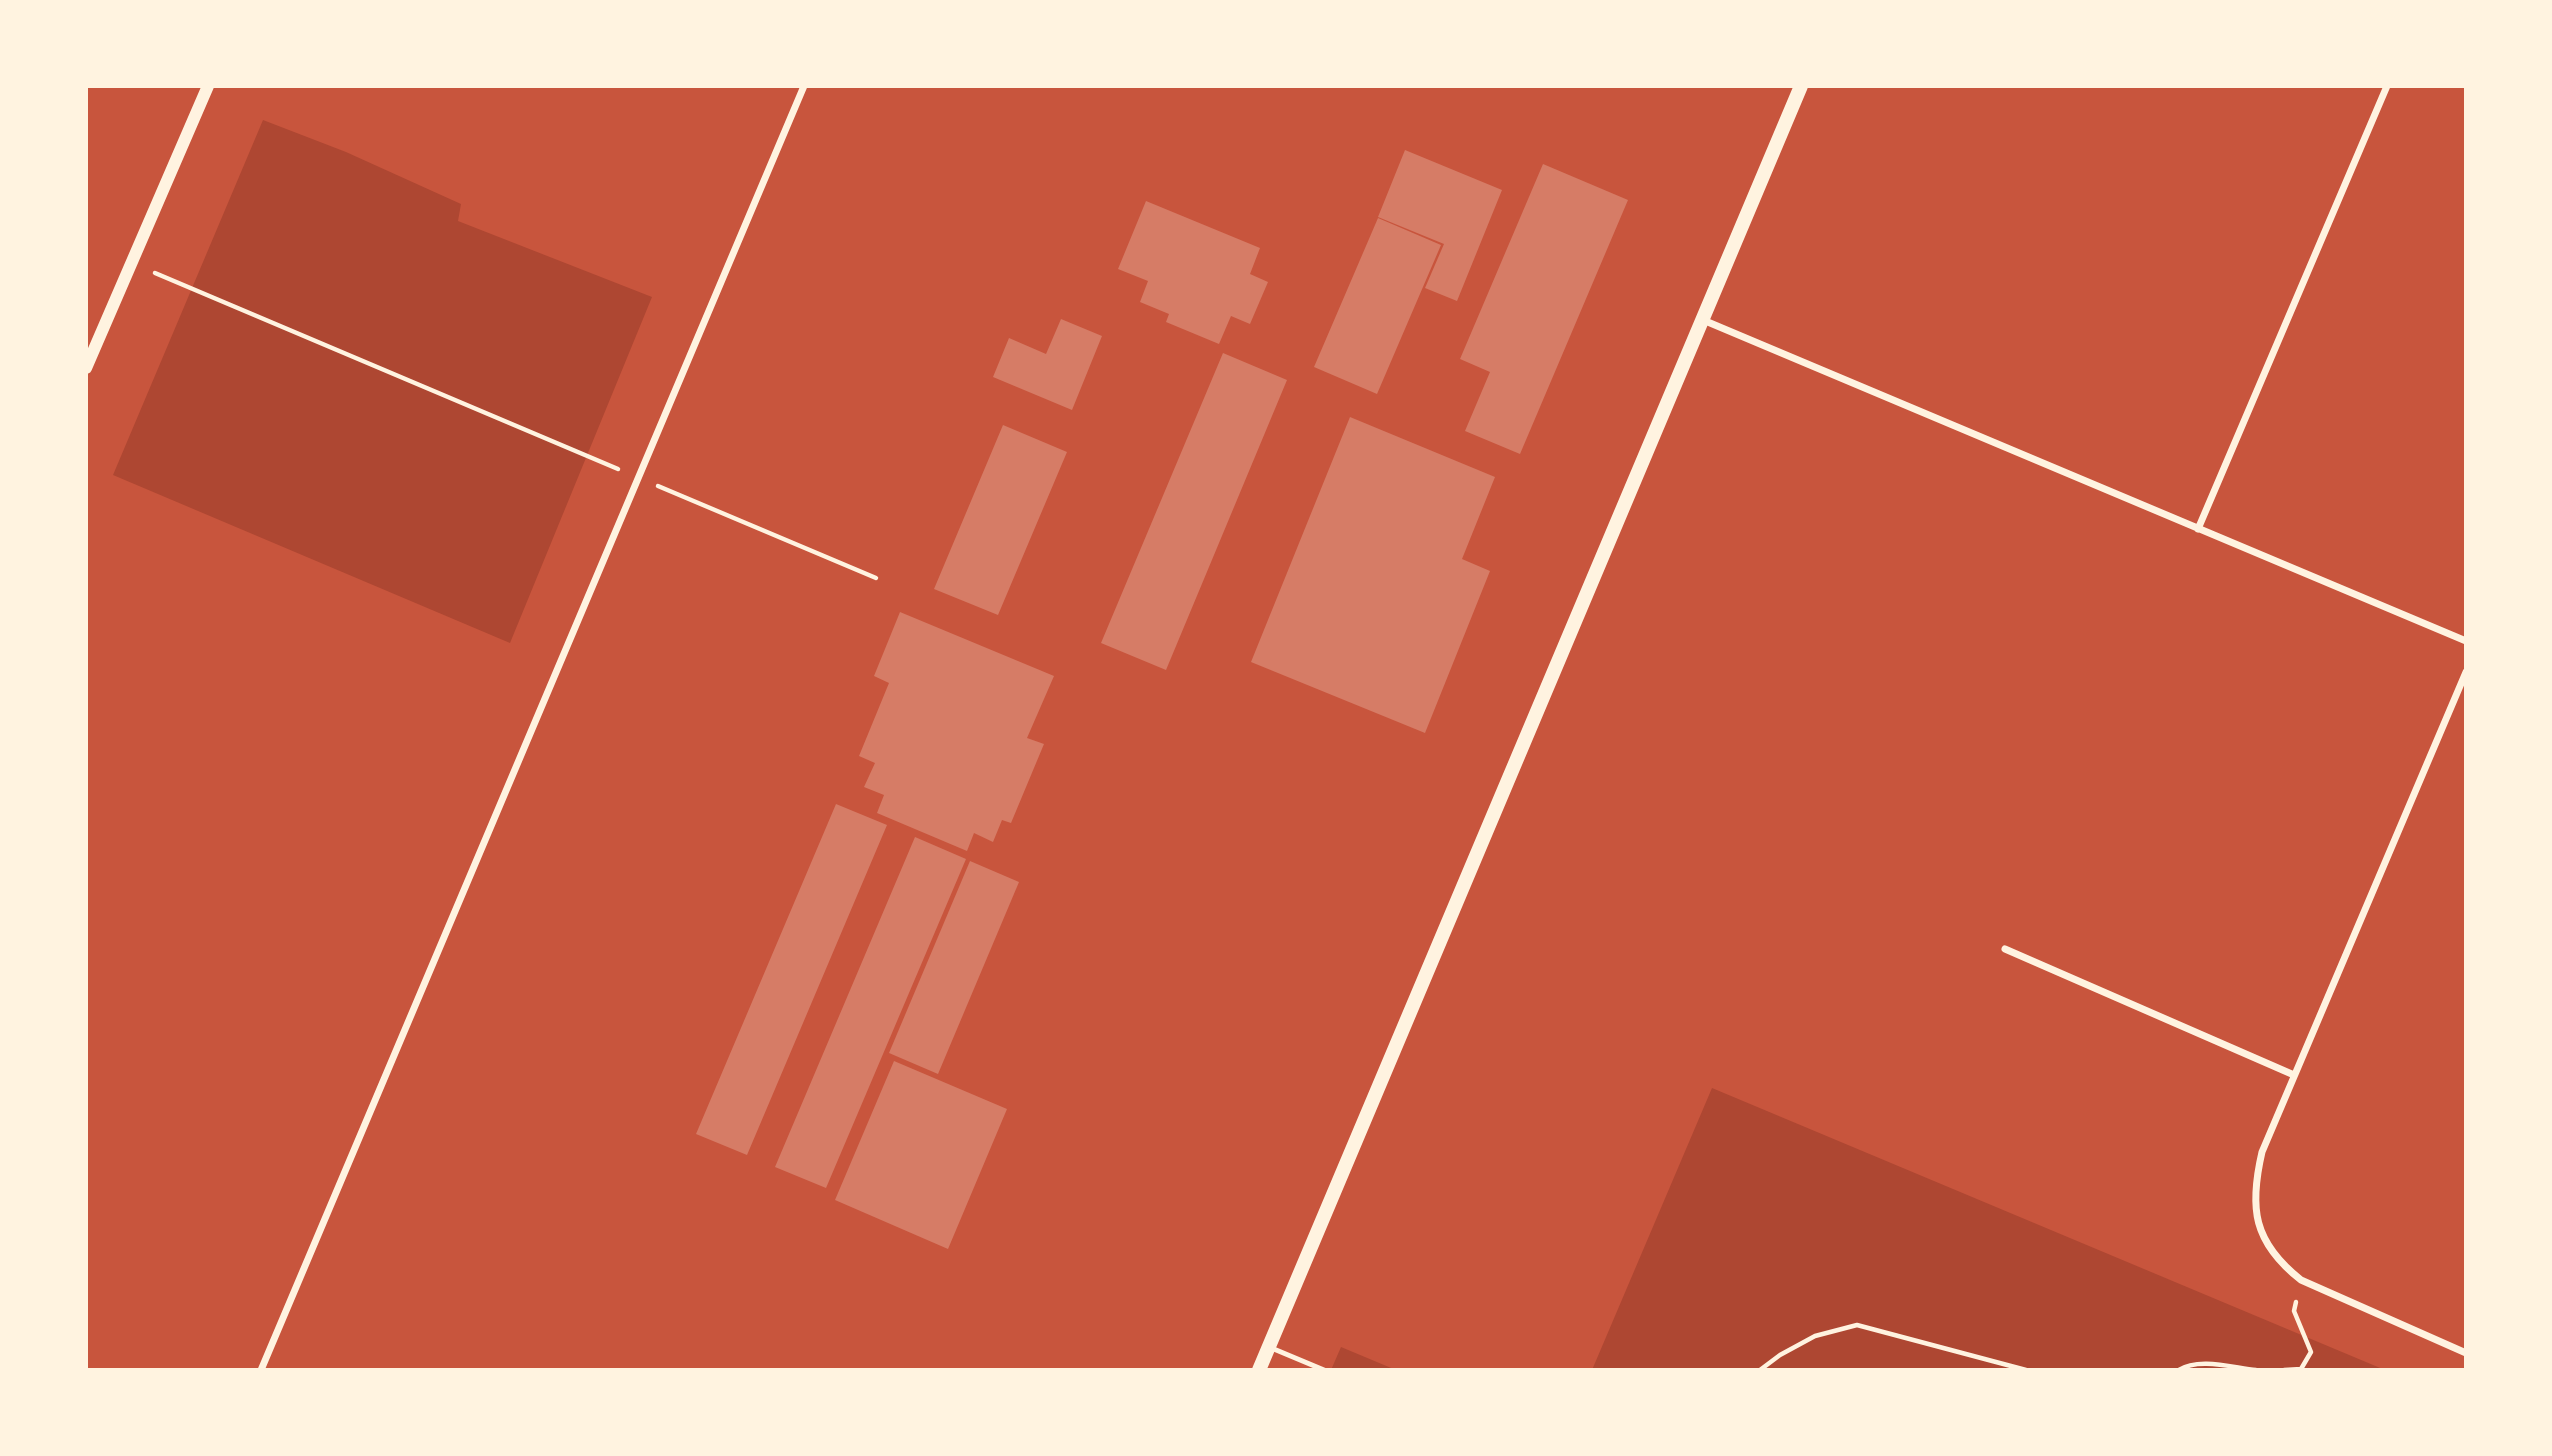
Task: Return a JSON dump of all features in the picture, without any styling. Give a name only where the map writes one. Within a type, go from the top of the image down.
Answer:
[{"type":"main road","points":[[1259,1370],[1801,86]]},
{"type":"street","points":[[86,368],[208,86]]},
{"type":"street","points":[[261,1370],[804,86]]},
{"type":"street","points":[[2198,529],[2387,86]]},
{"type":"street","points":[[1703,320],[2466,641]]},
{"type":"street","points":[[2466,672],[2262,1152],[2254,1203],[2264,1238],[2286,1268],[2301,1280],[2466,1353]]},
{"type":"street","points":[[2005,949],[2294,1075]]},
{"type":"lane","points":[[1269,1347],[1324,1370]]},
{"type":"path","points":[[132,263],[876,578]]},
{"type":"path","points":[[2284,1370],[2301,1369],[2311,1352],[2294,1311],[2301,1280]]},
{"type":"path","points":[[1760,1370],[1780,1355],[1815,1336],[1857,1325],[2026,1370]]},
{"type":"path","points":[[2179,1370],[2210,1364],[2256,1370]]},
{"type":"shaded area","points":[[263,120],[346,152],[461,204],[458,221],[652,297],[510,643],[113,475]]},
{"type":"shaded area","points":[[1712,1088],[2385,1370],[1592,1370]]},
{"type":"shaded area","points":[[1341,1347],[1396,1370],[1331,1370]]},
{"type":"building","points":[[1405,150],[1502,190],[1457,301],[1425,288],[1444,244],[1378,217]]},
{"type":"building","points":[[1543,164],[1628,200],[1520,454],[1465,431],[1490,372],[1460,359]]},
{"type":"building","points":[[1146,201],[1260,248],[1250,274],[1268,282],[1250,324],[1231,316],[1219,344],[1166,322],[1169,314],[1140,302],[1148,281],[1118,269]]},
{"type":"building","points":[[1378,218],[1441,245],[1377,394],[1314,367]]},
{"type":"building","points":[[1061,319],[1102,336],[1072,410],[993,377],[1009,338],[1046,354]]},
{"type":"building","points":[[1223,353],[1287,380],[1166,670],[1101,643]]},
{"type":"building","points":[[1350,417],[1495,477],[1462,559],[1490,571],[1425,733],[1251,662]]},
{"type":"building","points":[[1003,425],[1067,452],[998,615],[934,589]]},
{"type":"building","points":[[900,612],[1054,676],[1027,738],[1044,744],[1011,823],[1002,820],[993,842],[974,833],[967,851],[877,813],[884,795],[864,787],[875,763],[859,756],[889,683],[874,676]]},
{"type":"building","points":[[836,804],[887,825],[747,1155],[696,1134]]},
{"type":"building","points":[[915,837],[966,859],[826,1188],[775,1167]]},
{"type":"building","points":[[970,861],[1019,882],[938,1074],[889,1053]]},
{"type":"building","points":[[894,1061],[1007,1109],[948,1249],[835,1200]]}]
